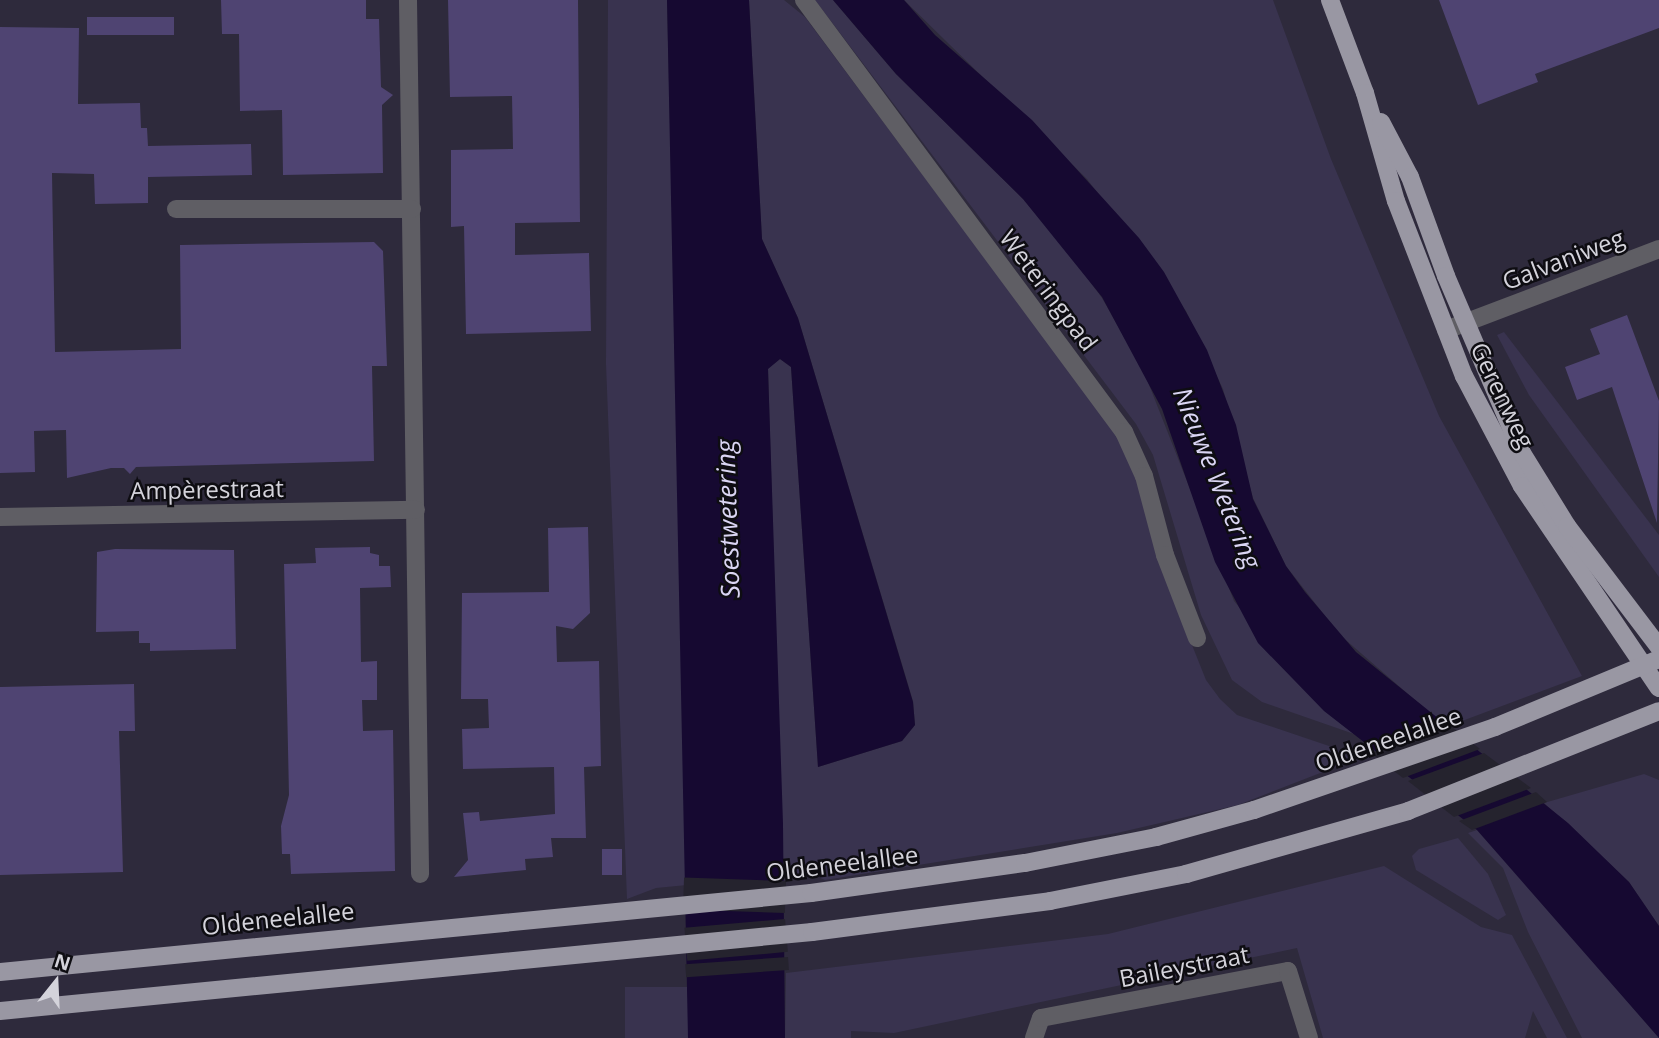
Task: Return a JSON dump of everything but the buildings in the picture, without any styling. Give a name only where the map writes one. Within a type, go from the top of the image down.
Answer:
[{"type":"main road","name":"Gerenweg","points":[[1330,0],[1365,93],[1396,201],[1446,330],[1492,435],[1522,486],[1651,663],[1659,688]]},
{"type":"main road","name":"Gerenweg","points":[[1365,93],[1410,177],[1465,322],[1522,453],[1567,526],[1659,647]]},
{"type":"main road","name":"Oldeneelallee","points":[[0,972],[811,893],[1025,863],[1156,837],[1363,774],[1495,727],[1651,663]]},
{"type":"main road","points":[[0,1011],[812,932],[1050,901],[1186,874],[1408,811],[1659,711]]},
{"type":"street","points":[[408,0],[420,874]]},
{"type":"street","name":"Weteringpad","points":[[804,0],[1124,432],[1144,476],[1165,555],[1197,638]]},
{"type":"street","points":[[176,209],[412,209]]},
{"type":"street","name":"Galvaniweg","points":[[1446,330],[1659,249]]},
{"type":"street","name":"Ampèrestraat","points":[[0,517],[416,510]]},
{"type":"street","name":"Baileystraat","points":[[1034,1038],[1041,1018],[1289,971],[1309,1038]]},
{"type":"shaded area","points":[[0,0],[1659,0],[1659,1038],[0,1038]]},
{"type":"shaded area","points":[[608,0],[667,0],[687,832],[687,885],[656,888],[627,899],[606,364]]},
{"type":"shaded area","points":[[749,0],[784,0],[805,17],[1119,438],[1132,465],[1182,620],[1206,680],[1220,699],[1237,715],[1332,747],[1347,756],[1346,763],[1238,805],[1117,833],[825,880],[807,872],[783,875],[768,368],[780,359],[791,367],[818,767],[902,741],[915,725],[913,701],[798,318],[762,239]]},
{"type":"shaded area","points":[[815,0],[833,0],[896,74],[1023,199],[1069,253],[1102,298],[1144,372],[1234,601],[1324,710],[1354,734],[1262,702],[1232,680],[1201,615],[1153,455],[1136,424]]},
{"type":"shaded area","points":[[904,0],[1273,0],[1331,159],[1439,416],[1582,676],[1446,727],[1340,635],[1286,566],[1253,498],[1223,389],[1186,311],[1087,179]]},
{"type":"shaded area","points":[[1504,332],[1659,535],[1659,577],[1529,395],[1497,335]]},
{"type":"shaded area","points":[[1644,774],[1659,780],[1659,926],[1629,882],[1544,803]]},
{"type":"shaded area","points":[[1477,830],[1659,1038],[1582,1038],[1528,932],[1503,868],[1468,833]]},
{"type":"shaded area","points":[[1458,838],[1488,874],[1506,915],[1498,920],[1416,870],[1412,856],[1419,849]]},
{"type":"shaded area","points":[[1384,866],[1481,927],[1512,935],[1567,1038],[1547,1038],[1533,1011],[1525,1038],[1323,1038],[1297,948],[894,1033],[851,1031],[851,1038],[785,1038],[786,973],[1108,934]]},
{"type":"shaded area","points":[[625,987],[688,987],[688,1038],[625,1038]]},
{"type":"water","name":"Soestwetering","points":[[667,0],[749,0],[762,239],[798,318],[913,702],[915,725],[902,741],[818,767],[791,367],[780,359],[768,369],[783,824],[785,1038],[688,1038]]},
{"type":"water","name":"Nieuwe Wetering","points":[[833,0],[904,0],[935,35],[1032,120],[1139,238],[1164,272],[1207,350],[1236,425],[1253,499],[1286,566],[1305,592],[1356,652],[1568,823],[1629,882],[1659,926],[1659,1038],[1477,830],[1324,711],[1258,643],[1215,562],[1162,409],[1102,297],[1023,199],[896,74]]},
{"type":"pier","points":[[1448,724],[1480,749],[1403,778],[1371,753]]},
{"type":"pier","points":[[1484,753],[1531,788],[1454,817],[1408,781]]},
{"type":"pier","points":[[1536,792],[1547,802],[1472,830],[1459,821]]},
{"type":"pier","points":[[684,877],[786,881],[785,913],[683,909]]},
{"type":"pier","points":[[785,919],[788,952],[687,961],[684,928]]},
{"type":"pier","points":[[788,957],[789,970],[686,977],[685,964]]}]
